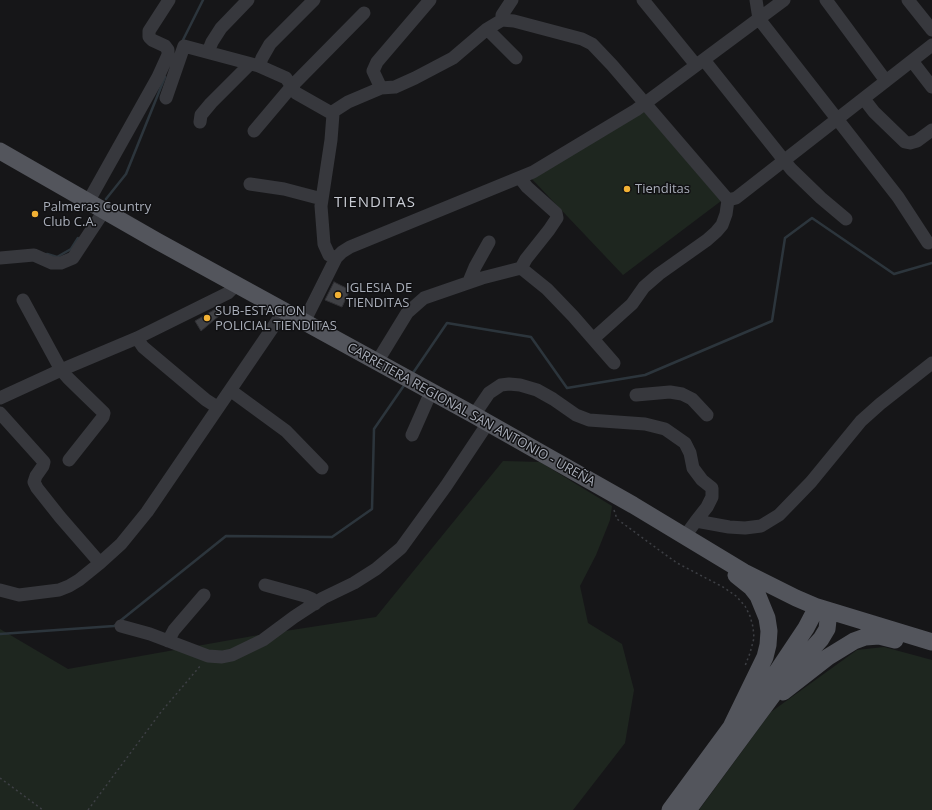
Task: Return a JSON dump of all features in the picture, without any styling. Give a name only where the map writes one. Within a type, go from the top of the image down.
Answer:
[{"type":"main road","name":"CARRETERA REGIONAL SAN ANTONIO - UREÑA","points":[[0,151],[104,211],[482,419],[685,536],[744,572],[796,598],[823,609],[932,642]]},
{"type":"main road","points":[[633,506],[641,515],[675,540],[740,577],[751,587],[764,607],[769,631],[765,657],[731,727]]},
{"type":"main road","points":[[670,810],[731,727],[775,674],[806,628],[823,609],[828,621],[827,629],[821,639],[784,680],[688,810]]},
{"type":"main road","points":[[768,702],[780,695],[842,647],[854,641],[879,636],[932,653]]},
{"type":"street","points":[[88,202],[158,77],[168,55],[168,50],[165,46],[149,37],[149,31],[169,0]]},
{"type":"street","points":[[208,52],[220,28],[248,0]]},
{"type":"street","points":[[200,122],[201,115],[211,103],[262,58],[270,44],[314,0]]},
{"type":"street","points":[[381,88],[373,71],[377,62],[430,0]]},
{"type":"street","points":[[502,20],[502,15],[512,0]]},
{"type":"street","points":[[643,0],[700,62],[785,160],[811,188],[846,219]]},
{"type":"street","points":[[756,0],[759,19],[898,197],[928,243]]},
{"type":"street","points":[[304,322],[336,258],[342,252],[350,247],[533,172],[645,104],[784,0]]},
{"type":"street","points":[[826,0],[886,81]]},
{"type":"street","points":[[908,0],[932,30]]},
{"type":"street","points":[[254,132],[292,86],[364,13]]},
{"type":"street","points":[[336,258],[329,254],[324,244],[320,206],[333,114],[338,108],[348,102],[381,88],[395,87],[453,58],[487,29],[502,20],[514,21],[582,39],[592,44],[728,200],[726,214],[722,225],[716,232],[659,274],[644,287],[632,304],[593,339]]},
{"type":"street","points":[[487,29],[516,58]]},
{"type":"street","points":[[728,200],[736,198],[932,45]]},
{"type":"street","points":[[166,98],[184,46],[254,65],[286,78],[296,93],[333,114]]},
{"type":"street","points":[[912,61],[932,86]]},
{"type":"street","points":[[864,99],[874,112],[905,142],[910,143],[917,141],[932,130]]},
{"type":"street","points":[[377,362],[407,314],[419,302],[430,296],[482,278],[521,268],[526,259],[549,230],[556,218],[556,213],[520,178]]},
{"type":"street","points":[[250,184],[284,189],[322,199]]},
{"type":"street","points":[[0,258],[34,255],[52,264],[61,263],[73,258],[104,211]]},
{"type":"street","points":[[470,282],[475,267],[489,242]]},
{"type":"street","points":[[521,268],[547,289],[614,363]]},
{"type":"street","points":[[0,398],[138,338],[228,293],[236,284]]},
{"type":"street","points":[[23,300],[62,370],[68,378],[104,413],[103,417],[69,460]]},
{"type":"street","points":[[0,590],[19,595],[59,590],[79,580],[122,544],[147,512],[284,311]]},
{"type":"street","points":[[138,338],[144,347],[206,400],[218,407]]},
{"type":"street","points":[[696,521],[729,528],[745,528],[761,526],[779,515],[811,482],[861,421],[932,363]]},
{"type":"street","points":[[122,626],[150,634],[208,656],[222,657],[263,640],[294,617],[354,583],[376,569],[401,548],[446,486],[482,419],[489,393],[501,385],[520,385],[538,390],[576,415],[589,420],[645,424],[665,429],[685,443],[690,453],[693,468],[702,480],[712,488],[712,497],[707,507],[685,536]]},
{"type":"street","points":[[412,435],[425,389]]},
{"type":"street","points":[[230,390],[286,431],[322,468]]},
{"type":"street","points":[[636,395],[670,392],[682,394],[692,399],[707,415]]},
{"type":"street","points":[[0,413],[44,462],[34,482],[37,488],[100,563]]},
{"type":"street","points":[[265,586],[305,596],[312,599],[315,604]]},
{"type":"street","points":[[168,641],[174,630],[204,595]]},
{"type":"path","points":[[612,506],[617,519],[677,563],[736,596],[750,616],[753,627],[754,638],[745,667]]},
{"type":"path","points":[[88,810],[161,712],[208,656]]},
{"type":"path","points":[[0,778],[43,810]]},
{"type":"shaded area","name":"Tienditas","points":[[644,111],[721,201],[623,275],[531,178]]},
{"type":"shaded area","points":[[503,461],[540,462],[612,506],[610,520],[596,555],[580,586],[588,623],[622,644],[634,690],[625,743],[573,810],[0,810],[0,629],[68,669],[253,636],[376,617]]},
{"type":"shaded area","points":[[884,647],[932,660],[932,810],[699,810],[771,712],[857,650]]},
{"type":"building","name":"IGLESIA DE TIENDITAS","points":[[334,282],[350,290],[342,307],[325,300]]},
{"type":"building","name":"SUB-ESTACION POLICIAL TIENDITAS","points":[[219,307],[220,315],[201,331],[195,321]]},
{"type":"waterway","points":[[182,42],[203,0]]},
{"type":"waterway","points":[[106,199],[126,174],[165,77]]},
{"type":"waterway","points":[[413,373],[447,323],[531,337],[567,388],[645,375],[772,321],[785,238],[812,218],[894,274],[932,263]]},
{"type":"waterway","points":[[47,254],[57,257],[71,249],[78,238]]},
{"type":"waterway","points":[[120,621],[226,536],[332,537],[372,509],[374,429],[405,384]]},
{"type":"waterway","points":[[0,634],[114,626],[117,624]]},
{"type":"place","name":"Tienditas","points":[[627,189]]},
{"type":"place","name":"Palmeras Country Club C.A.","points":[[35,214]]},
{"type":"place","name":"IGLESIA DE TIENDITAS","points":[[338,295]]},
{"type":"place","name":"SUB-ESTACION POLICIAL TIENDITAS","points":[[207,318]]},
{"type":"district","name":"TIENDITAS","points":[[375,203]]}]
